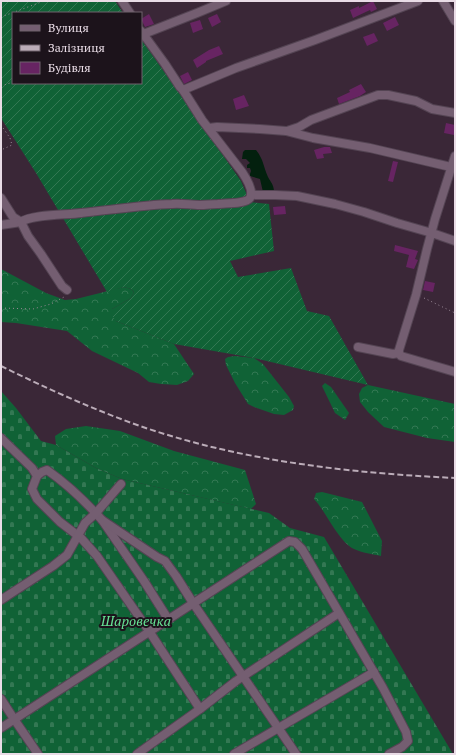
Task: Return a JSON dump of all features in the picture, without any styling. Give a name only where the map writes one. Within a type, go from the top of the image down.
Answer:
[{"type":"street","points":[[122,1],[129,12]]},
{"type":"street","points":[[1,225],[21,222],[29,218],[161,204],[201,205],[240,202],[250,198],[250,186],[245,176],[202,120],[183,90],[142,33],[226,1]]},
{"type":"street","points":[[183,90],[236,68],[418,1]]},
{"type":"street","points":[[443,1],[455,21]]},
{"type":"street","points":[[286,131],[378,95],[388,95],[416,101],[432,108],[455,113]]},
{"type":"street","points":[[209,128],[286,131],[312,138],[370,148],[453,167]]},
{"type":"street","points":[[399,354],[455,156]]},
{"type":"street","points":[[251,194],[256,196],[297,196],[311,199],[364,212],[455,241]]},
{"type":"street","points":[[1,198],[13,217],[21,222],[28,236],[62,286],[67,290]]},
{"type":"street","points":[[358,347],[399,354],[401,356],[455,372]]},
{"type":"street","points":[[1,438],[32,468],[36,476]]},
{"type":"street","points":[[168,619],[144,581],[96,513],[61,480],[47,470],[36,476],[32,489],[37,499],[60,522],[78,535],[97,556],[200,709]]},
{"type":"street","points":[[1,600],[53,566],[67,555],[85,524],[121,484]]},
{"type":"street","points":[[102,520],[165,561],[296,754]]},
{"type":"street","points":[[1,728],[289,541],[295,542],[302,549],[374,672],[406,732],[408,741],[402,747],[389,754]]},
{"type":"street","points":[[137,754],[243,676],[339,613]]},
{"type":"street","points":[[234,754],[374,672]]},
{"type":"street","points":[[1,699],[38,754]]},
{"type":"path","points":[[14,12],[44,1]]},
{"type":"path","points":[[1,17],[12,13]]},
{"type":"path","points":[[1,86],[12,82]]},
{"type":"path","points":[[1,125],[10,138],[12,145],[1,150]]},
{"type":"path","points":[[1,308],[33,309],[51,304],[69,294],[67,290]]},
{"type":"path","points":[[416,294],[455,313]]},
{"type":"green space","points":[[1,1],[115,1],[122,12],[12,12],[12,84],[142,84],[142,40],[241,181],[250,202],[269,204],[274,251],[230,261],[238,277],[291,268],[307,311],[329,316],[368,385],[254,358],[174,344],[116,321],[111,315],[112,309],[131,298],[134,292],[131,289],[124,287],[107,292],[36,173],[1,118]]},
{"type":"green space","points":[[1,269],[46,293],[65,300],[76,299],[124,287],[131,289],[134,292],[131,298],[112,309],[116,321],[174,344],[194,374],[188,381],[177,385],[149,382],[138,373],[92,351],[67,331],[1,322]]},
{"type":"green space","points":[[235,356],[254,358],[263,364],[289,397],[294,406],[293,410],[284,415],[274,414],[248,404],[226,365],[225,359]]},
{"type":"green space","points":[[325,383],[331,387],[349,413],[345,420],[335,413],[322,386]]},
{"type":"green space","points":[[368,385],[455,404],[455,442],[427,438],[384,427],[360,402],[359,394],[362,388]]},
{"type":"green space","name":"Шаровечка","points":[[1,391],[41,441],[56,445],[96,468],[122,479],[269,513],[290,528],[324,537],[453,754],[1,754]]},
{"type":"green space","points":[[86,426],[120,431],[174,451],[245,470],[256,504],[251,509],[122,479],[96,468],[56,445],[55,436],[66,429]]},
{"type":"green space","points":[[322,492],[362,502],[382,541],[381,556],[354,549],[343,540],[314,499],[316,493]]},
{"type":"shaded area","points":[[245,150],[256,150],[259,154],[274,191],[263,192],[260,179],[250,176],[251,171],[250,168],[247,168],[247,165],[250,163],[246,159],[242,159],[243,152]]},
{"type":"building","points":[[373,1],[377,9],[371,12],[370,10],[353,18],[350,10],[359,6],[359,8]]},
{"type":"building","points":[[149,14],[154,24],[145,27],[142,18]]},
{"type":"building","points":[[217,14],[221,22],[212,27],[208,18]]},
{"type":"building","points":[[395,17],[399,25],[387,31],[383,23]]},
{"type":"building","points":[[200,20],[203,29],[193,33],[190,23]]},
{"type":"building","points":[[374,33],[378,41],[367,46],[363,37]]},
{"type":"building","points":[[219,46],[223,54],[206,61],[197,68],[193,60],[209,50]]},
{"type":"building","points":[[188,72],[192,80],[184,84],[180,76]]},
{"type":"building","points":[[361,84],[366,92],[360,96],[339,104],[337,98],[350,92],[349,90]]},
{"type":"building","points":[[244,95],[249,106],[236,110],[233,99]]},
{"type":"building","points":[[446,123],[455,125],[454,135],[444,133]]},
{"type":"building","points":[[330,147],[332,153],[323,154],[324,158],[317,159],[314,150]]},
{"type":"building","points":[[393,161],[398,162],[393,182],[388,181]]},
{"type":"building","points":[[285,206],[286,214],[274,215],[273,207]]},
{"type":"building","points":[[395,245],[418,251],[415,259],[418,260],[414,269],[406,267],[409,255],[394,251]]},
{"type":"building","points":[[425,281],[435,283],[433,292],[423,290]]},
{"type":"railway","points":[[1,366],[104,413],[178,438],[217,448],[256,457],[335,469],[455,478]]}]
